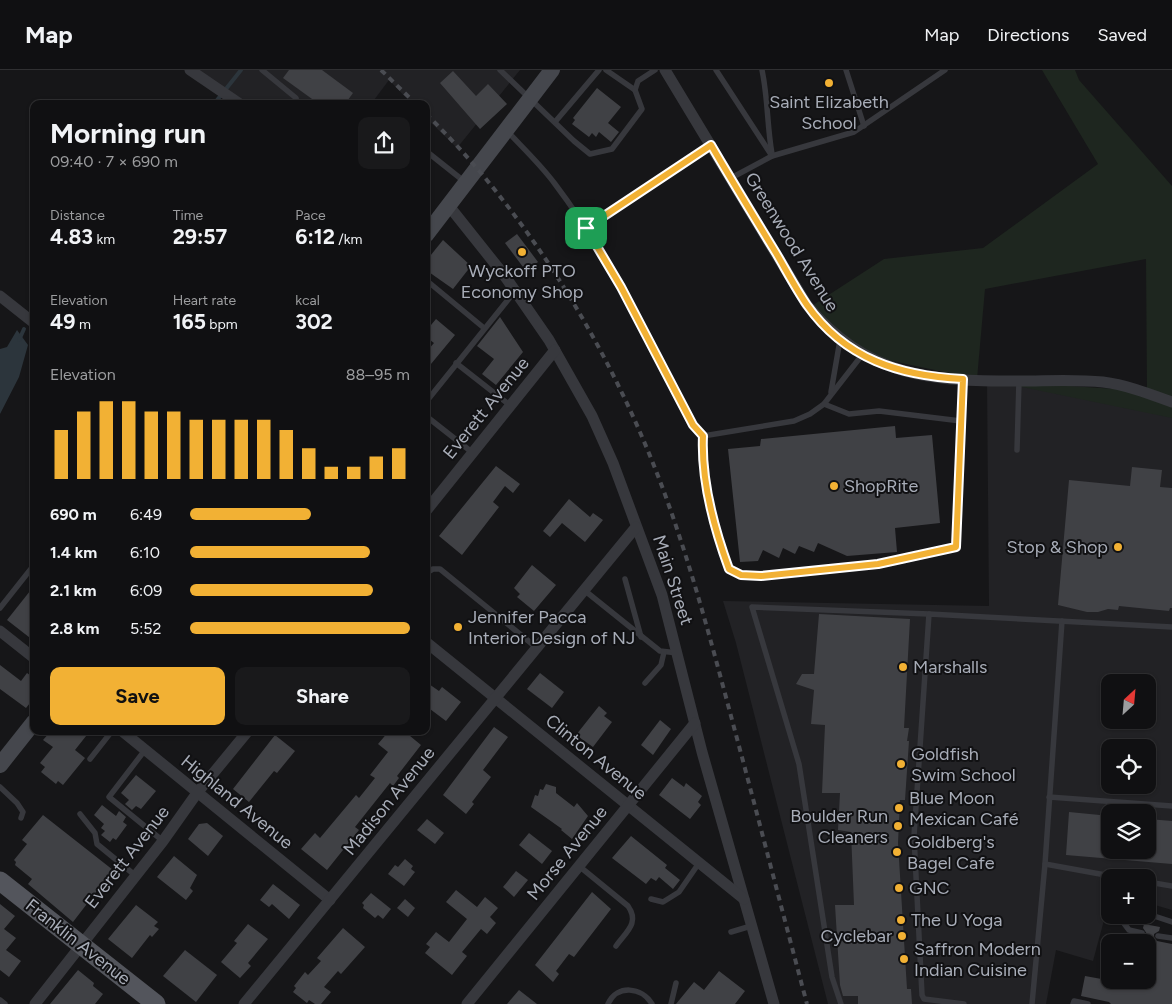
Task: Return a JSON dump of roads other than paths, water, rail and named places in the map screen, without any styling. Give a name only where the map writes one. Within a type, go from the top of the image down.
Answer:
[{"type":"main road","points":[[430,230],[552,70]]},
{"type":"main road","points":[[0,765],[30,727]]},
{"type":"main road","name":"Franklin Avenue","points":[[0,881],[156,1004]]},
{"type":"street","points":[[190,70],[234,100]]},
{"type":"street","name":"Greenwood Avenue","points":[[665,70],[807,305],[840,340],[862,354],[894,369],[914,374],[963,379],[1104,382],[1128,387],[1172,402]]},
{"type":"street","name":"Main Street","points":[[449,206],[515,291],[555,350],[595,424],[613,463],[662,595],[695,723],[774,1004]]},
{"type":"street","points":[[0,296],[30,320]]},
{"type":"street","name":"Everett Avenue","points":[[430,506],[555,350]]},
{"type":"street","name":"Madison Avenue","points":[[244,1004],[636,526]]},
{"type":"street","points":[[0,631],[30,655]]},
{"type":"street","name":"Clinton Avenue","points":[[430,645],[744,899]]},
{"type":"street","name":"Morse Avenue","points":[[467,1004],[695,723]]},
{"type":"street","name":"Highland Avenue","points":[[127,735],[330,900]]},
{"type":"street","name":"Everett Avenue","points":[[35,1004],[163,841],[197,792],[245,735]]},
{"type":"lane","points":[[262,70],[296,100]]},
{"type":"lane","points":[[500,70],[590,154],[612,149],[642,109],[635,90],[606,70]]},
{"type":"lane","points":[[555,122],[599,70]]},
{"type":"lane","points":[[635,90],[638,81],[655,70]]},
{"type":"lane","points":[[716,70],[772,156]]},
{"type":"lane","points":[[762,70],[766,85],[767,124],[772,156]]},
{"type":"lane","points":[[846,70],[864,126]]},
{"type":"lane","points":[[730,178],[772,156],[854,132],[926,85],[945,70]]},
{"type":"lane","points":[[506,129],[554,183],[586,228],[621,287],[693,425],[703,436],[702,450],[709,494],[720,546],[729,569],[741,575],[761,576],[878,564],[956,547],[963,379]]},
{"type":"lane","points":[[586,228],[711,145]]},
{"type":"lane","points":[[430,154],[467,183]]},
{"type":"lane","points":[[430,283],[484,328]]},
{"type":"lane","points":[[430,397],[515,291]]},
{"type":"lane","points":[[830,394],[840,340]]},
{"type":"lane","points":[[703,436],[794,421],[824,404],[862,354]]},
{"type":"lane","points":[[456,363],[510,406]]},
{"type":"lane","points":[[1017,450],[1019,381]]},
{"type":"lane","points":[[824,404],[849,414],[878,411],[898,412],[960,421]]},
{"type":"lane","points":[[430,419],[473,452]]},
{"type":"lane","points":[[430,571],[440,569],[536,648]]},
{"type":"lane","points":[[0,608],[30,570]]},
{"type":"lane","points":[[626,579],[641,637]]},
{"type":"lane","points":[[584,590],[660,651],[678,653]]},
{"type":"lane","points":[[841,1004],[832,977],[799,764],[752,607],[1172,627]]},
{"type":"lane","points":[[929,614],[914,836],[922,995],[924,999],[964,1004]]},
{"type":"lane","points":[[1032,1004],[1045,864],[1062,621]]},
{"type":"lane","points":[[645,683],[661,665],[664,652]]},
{"type":"lane","points":[[90,759],[109,735]]},
{"type":"lane","points":[[145,749],[109,797],[163,841]]},
{"type":"lane","points":[[0,787],[17,803],[23,812],[21,818]]},
{"type":"lane","points":[[1049,797],[1172,806]]},
{"type":"lane","points":[[80,814],[95,833],[97,844],[136,876]]},
{"type":"lane","points":[[651,899],[663,902],[679,892],[699,863]]},
{"type":"lane","points":[[1045,864],[1101,874]]},
{"type":"lane","points":[[579,866],[628,906],[634,914],[634,922],[616,946]]},
{"type":"lane","points":[[1156,883],[1172,886]]},
{"type":"lane","points":[[1156,917],[1172,922]]},
{"type":"lane","points":[[1125,924],[1129,930],[1142,933]]},
{"type":"lane","points":[[731,932],[751,926]]},
{"type":"lane","points":[[1158,936],[1172,938]]},
{"type":"lane","points":[[671,1004],[676,983]]},
{"type":"lane","points":[[608,1004],[614,995],[621,991],[634,990],[645,995],[652,1004]]},
{"type":"lane","points":[[0,1000],[5,1004]]},
{"type":"lane","points":[[1073,1004],[1074,1001],[1088,1004]]},
{"type":"waterway","points":[[217,100],[241,70]]},
{"type":"waterway","points":[[19,340],[24,329]]},
{"type":"railway","points":[[381,70],[412,100]]},
{"type":"railway","points":[[430,118],[465,155],[502,199],[536,245],[568,294],[597,344],[647,448],[678,530],[706,623],[807,1004]]},
{"type":"place","name":"Saint Elizabeth School","points":[[829,83]]},
{"type":"place","name":"Wyckoff PTO Economy Shop","points":[[522,252]]},
{"type":"place","name":"ShopRite","points":[[834,486]]},
{"type":"place","name":"Stop & Shop","points":[[1118,547]]},
{"type":"place","name":"Jennifer Pacca Interior Design of NJ","points":[[458,627]]},
{"type":"place","name":"Marshalls","points":[[903,667]]},
{"type":"place","name":"Goldfish Swim School","points":[[901,764]]},
{"type":"place","name":"Blue Moon Mexican Café","points":[[899,808]]},
{"type":"place","name":"Boulder Run Cleaners","points":[[898,826]]},
{"type":"place","name":"Goldberg's Bagel Cafe","points":[[897,852]]},
{"type":"place","name":"GNC","points":[[899,888]]},
{"type":"place","name":"The U Yoga","points":[[901,920]]},
{"type":"place","name":"Cyclebar","points":[[902,936]]},
{"type":"place","name":"Saffron Modern Indian Cuisine","points":[[904,959]]}]
